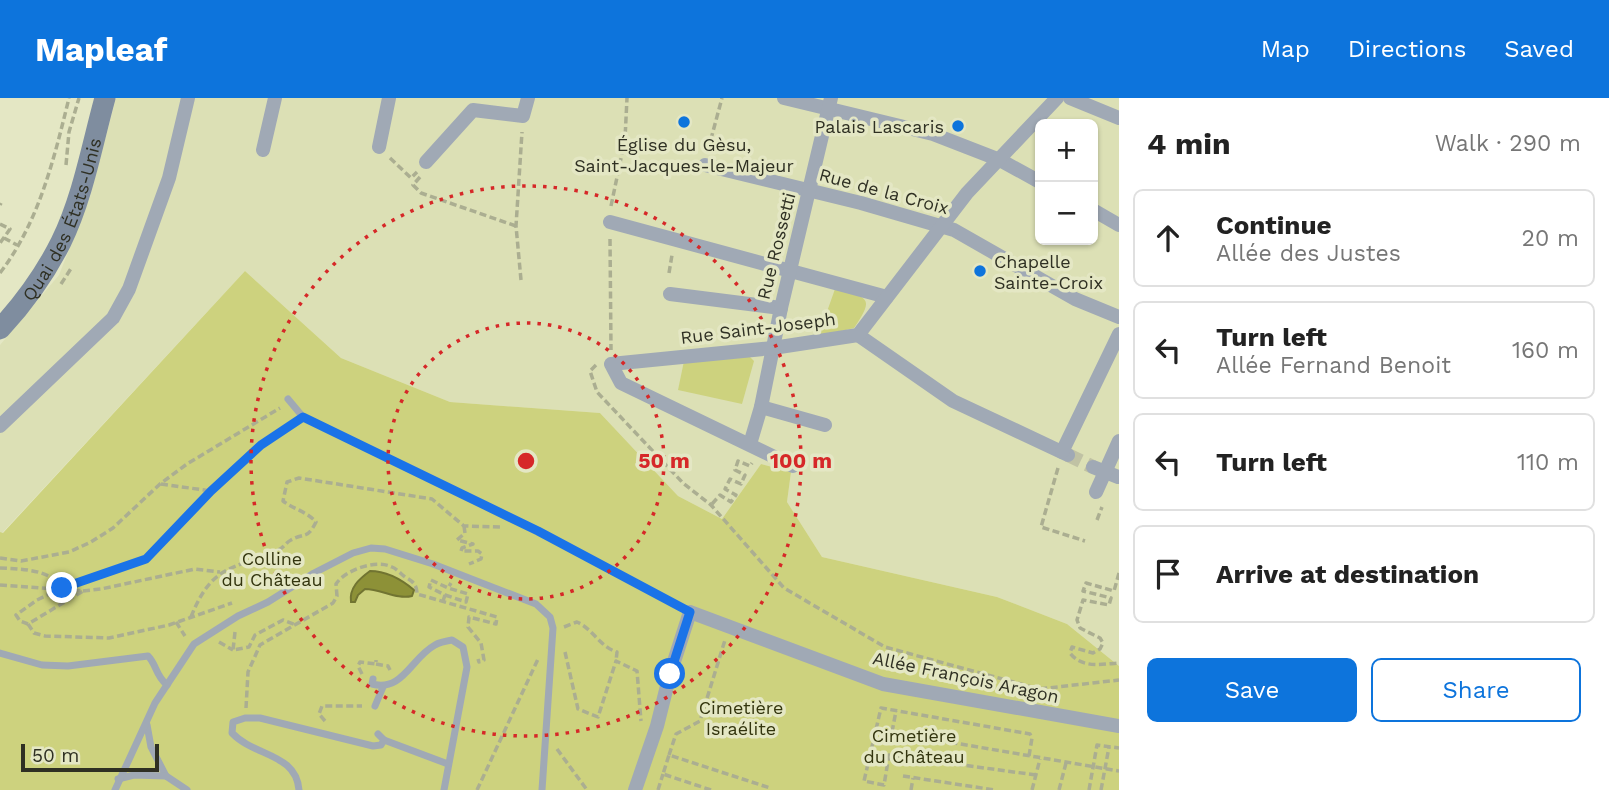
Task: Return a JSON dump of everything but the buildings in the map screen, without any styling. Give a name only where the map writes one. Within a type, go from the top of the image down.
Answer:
[{"type":"main road","name":"Quai des États-Unis","points":[[0,330],[30,292],[62,240],[78,195],[104,98]]},
{"type":"street","points":[[0,426],[113,318],[129,289],[169,178],[188,98]]},
{"type":"street","points":[[264,150],[275,98]]},
{"type":"street","points":[[379,147],[389,98]]},
{"type":"street","points":[[426,162],[473,110],[523,116],[528,98]]},
{"type":"street","points":[[784,98],[830,103],[933,134],[1000,160],[1035,179]]},
{"type":"street","name":"Rue Saint-Joseph","points":[[611,364],[773,348],[858,335],[967,193],[1057,98]]},
{"type":"street","points":[[1070,98],[1119,118]]},
{"type":"street","name":"Rue Rossetti","points":[[752,451],[781,308],[830,103]]},
{"type":"street","name":"Rue de la Croix","points":[[705,165],[861,202],[954,230],[1075,299],[1119,317]]},
{"type":"street","points":[[1098,214],[1119,225]]},
{"type":"street","points":[[610,222],[887,297]]},
{"type":"street","points":[[670,294],[781,308]]},
{"type":"street","points":[[858,335],[953,401],[1063,456],[1119,334]]},
{"type":"street","points":[[611,364],[621,383],[752,451],[793,466]]},
{"type":"street","points":[[761,407],[825,425]]},
{"type":"street","points":[[1096,492],[1119,441]]},
{"type":"street","points":[[635,790],[657,726],[690,612]]},
{"type":"street","name":"Allée François Aragon","points":[[690,612],[883,684],[1119,726]]},
{"type":"lane","points":[[288,399],[303,417],[538,531],[690,612]]},
{"type":"lane","points":[[115,790],[146,721],[194,644],[314,573],[370,548],[401,553],[433,564],[536,604],[550,617],[556,628],[542,790]]},
{"type":"lane","points":[[362,682],[372,682],[383,687],[395,683],[435,644],[452,640],[463,648],[467,667],[444,790]]},
{"type":"lane","points":[[0,653],[42,665],[68,666],[148,656],[153,661],[158,678],[167,685]]},
{"type":"lane","points":[[375,706],[383,687]]},
{"type":"lane","points":[[299,790],[295,771],[287,764],[241,742],[232,733],[233,722],[245,718],[260,718],[373,746],[381,745],[381,737],[448,764]]},
{"type":"lane","points":[[146,721],[151,747],[166,776],[187,790]]},
{"type":"lane","points":[[118,779],[134,775],[166,776]]},
{"type":"path","name":"Quai des États-Unis","points":[[0,273],[18,246],[42,197],[69,98]]},
{"type":"path","points":[[65,169],[69,132],[79,98]]},
{"type":"path","points":[[611,364],[610,222],[625,139],[627,98]]},
{"type":"path","points":[[705,165],[722,98]]},
{"type":"path","points":[[521,279],[516,226],[523,116]]},
{"type":"path","points":[[379,147],[411,178],[426,162],[430,166],[413,185],[421,192],[516,226]]},
{"type":"path","points":[[0,223],[10,229],[0,243]]},
{"type":"path","points":[[4,238],[18,246]]},
{"type":"path","points":[[593,382],[597,392],[683,483],[711,505],[784,588],[885,647],[1039,689]]},
{"type":"path","points":[[0,558],[20,561],[69,552],[91,542],[113,528],[160,484],[187,464],[277,411]]},
{"type":"path","points":[[268,602],[252,595],[176,622],[109,638],[45,636],[34,633],[28,624],[20,621],[16,615],[37,600],[62,588],[146,559],[211,491],[261,445],[303,417]]},
{"type":"path","points":[[711,505],[720,495],[731,502],[736,495],[725,489],[730,479],[741,484],[746,475],[734,470],[738,461],[750,466],[752,451]]},
{"type":"path","points":[[1063,456],[1041,527],[1085,541]]},
{"type":"path","points":[[0,585],[83,591],[195,569],[220,572],[283,549],[293,538],[306,537],[316,522],[307,512],[295,510],[283,501],[287,482],[299,478],[432,499],[464,526],[538,531]]},
{"type":"path","points":[[160,484],[211,491]]},
{"type":"path","points":[[464,526],[465,533],[457,540],[472,544],[461,551],[478,551],[482,554],[481,559],[466,566],[476,582]]},
{"type":"path","points":[[245,718],[248,672],[260,645],[333,603],[337,596],[336,584],[342,577],[374,564],[392,566],[412,580],[417,587],[417,594],[497,617],[496,624],[470,617],[468,627],[481,643],[484,660],[479,662],[474,641]]},
{"type":"path","points":[[433,564],[451,582],[448,588]]},
{"type":"path","points":[[0,568],[22,569],[50,577],[62,588]]},
{"type":"path","points":[[191,617],[199,597],[220,572]]},
{"type":"path","points":[[1119,573],[1114,591],[1086,583],[1083,591],[1111,598],[1109,605],[1083,600],[1077,620],[1080,628],[1100,638],[1103,643],[1100,649],[1093,653],[1072,647],[1070,653],[1075,659],[1089,664],[1119,663]]},
{"type":"path","points":[[431,580],[448,588],[468,594],[466,601],[429,587],[431,580]]},
{"type":"path","points":[[28,624],[83,591]]},
{"type":"path","points":[[443,601],[445,595]]},
{"type":"path","points":[[238,616],[233,650],[249,647],[255,635],[283,620],[296,625]]},
{"type":"path","points":[[176,622],[184,635]]},
{"type":"path","points":[[477,790],[556,628],[577,622],[585,626],[606,649],[617,652],[598,717],[578,709],[563,643]]},
{"type":"path","points":[[658,790],[676,734],[700,721],[726,638]]},
{"type":"path","points":[[616,661],[637,671]]},
{"type":"path","points":[[1050,690],[1119,680]]},
{"type":"path","points":[[330,724],[319,714],[322,706],[375,706]]},
{"type":"path","points":[[1029,756],[1032,738],[1030,734],[881,708],[864,781],[884,785],[889,755],[1035,775]]},
{"type":"path","points":[[892,732],[896,711]]},
{"type":"path","points":[[878,730],[1119,771]]},
{"type":"path","points":[[545,734],[587,790]]},
{"type":"path","points":[[1089,790],[1097,745],[1119,748]]},
{"type":"path","points":[[1101,790],[1109,747]]},
{"type":"path","points":[[669,755],[770,788]]},
{"type":"path","points":[[1032,790],[1040,759]]},
{"type":"path","points":[[1059,790],[1066,763]]},
{"type":"path","points":[[663,774],[711,790]]},
{"type":"path","points":[[903,776],[995,790]]},
{"type":"path","points":[[911,790],[913,778]]},
{"type":"shaded area","points":[[116,98],[1119,98],[1119,666],[1067,624],[997,597],[822,557],[787,502],[791,472],[761,464],[722,519],[678,496],[600,413],[450,402],[341,358],[245,271],[2,533],[0,345],[59,275],[90,197]]},
{"type":"shaded area","points":[[370,571],[382,572],[399,579],[414,590],[412,596],[401,597],[365,589],[355,602],[351,602],[353,588]]},
{"type":"green space","name":"Colline du Château","points":[[245,271],[341,358],[450,402],[600,413],[678,496],[722,519],[761,464],[791,472],[787,502],[822,557],[997,597],[1067,624],[1119,666],[1119,790],[0,790],[0,532],[3,533]]},
{"type":"green space","points":[[835,289],[861,297],[865,300],[865,310],[854,328],[818,337]]},
{"type":"green space","points":[[748,355],[754,361],[742,404],[678,390],[684,361]]},
{"type":"tunnel","points":[[1068,455],[1093,467]]},
{"type":"place","name":"Église du Gèsu, Saint-Jacques-le-Majeur","points":[[684,122]]},
{"type":"place","name":"Palais Lascaris","points":[[958,126]]},
{"type":"place","name":"Chapelle Sainte-Croix","points":[[980,271]]},
{"type":"route","points":[[62,588],[146,559],[211,491],[261,445],[303,417],[538,531],[690,612],[670,674]]},
{"type":"park label","name":"Cimetière Israélite","points":[[741,717]]},
{"type":"park label","name":"Cimetière du Château","points":[[914,745]]}]
